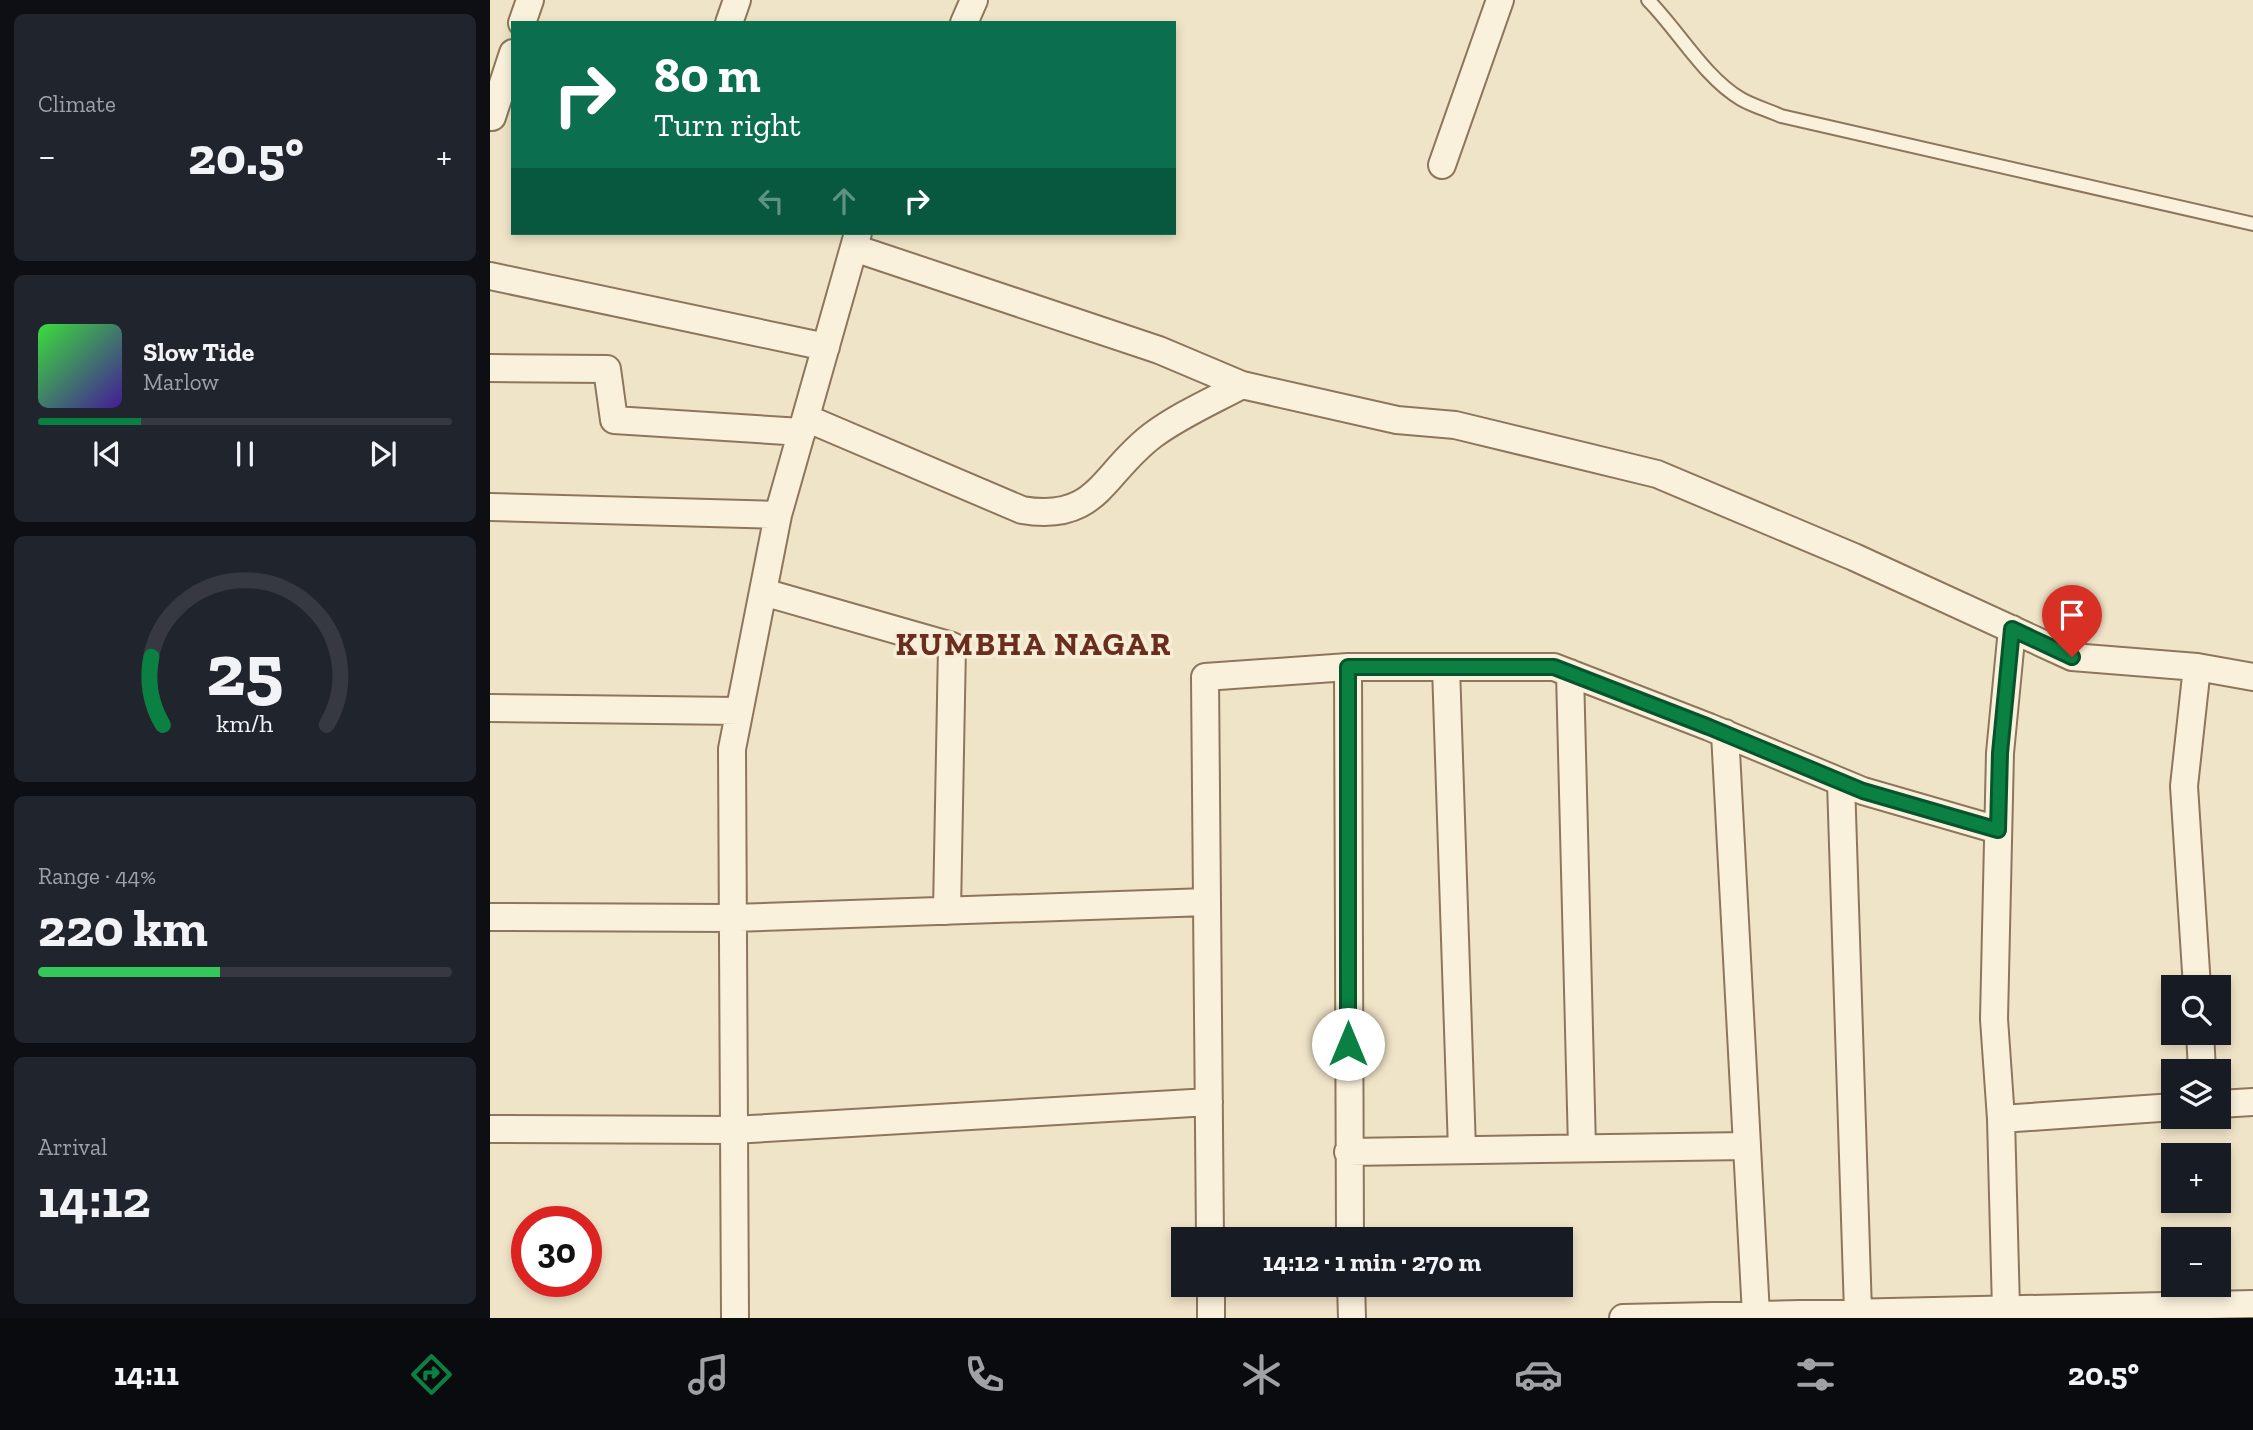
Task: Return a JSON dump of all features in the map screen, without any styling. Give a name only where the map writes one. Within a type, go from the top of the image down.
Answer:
[{"type":"street","points":[[523,21],[530,0]]},
{"type":"street","points":[[730,21],[737,0]]},
{"type":"street","points":[[965,21],[974,0]]},
{"type":"street","points":[[1442,165],[1500,0]]},
{"type":"street","points":[[498,118],[503,63]]},
{"type":"street","points":[[735,1318],[732,749],[778,515],[856,240],[1158,350],[1242,385],[1397,420],[1455,425],[1657,474],[1854,557],[2072,657],[2197,667],[2253,677]]},
{"type":"street","points":[[490,276],[826,347]]},
{"type":"street","points":[[490,368],[607,369],[614,420],[804,425],[1022,510],[1050,514],[1082,505],[1152,436],[1242,385]]},
{"type":"street","points":[[490,507],[778,515]]},
{"type":"street","points":[[763,592],[952,646],[947,911]]},
{"type":"street","points":[[2006,1309],[2001,1119],[1994,1019],[2000,753],[2012,629]]},
{"type":"street","points":[[1210,1227],[1205,677],[1348,667],[1554,667],[1725,733],[1841,782],[1998,830]]},
{"type":"street","points":[[1348,667],[1350,1227]]},
{"type":"street","points":[[1446,667],[1462,1150]]},
{"type":"street","points":[[2196,975],[2184,786],[2197,667]]},
{"type":"street","points":[[1570,673],[1581,1148]]},
{"type":"street","points":[[490,708],[739,711]]},
{"type":"street","points":[[1725,733],[1756,1315]]},
{"type":"street","points":[[1841,782],[1858,1312]]},
{"type":"street","points":[[490,917],[732,918],[1207,902]]},
{"type":"street","points":[[490,1129],[733,1130],[1209,1102]]},
{"type":"street","points":[[2231,1103],[2253,1102]]},
{"type":"street","points":[[2001,1119],[2161,1108]]},
{"type":"street","points":[[1348,1152],[1747,1146]]},
{"type":"street","points":[[1211,1297],[1211,1318]]},
{"type":"street","points":[[1351,1297],[1352,1318]]},
{"type":"street","points":[[1623,1318],[2253,1304]]},
{"type":"lane","points":[[1648,0],[1681,36],[1704,67],[1721,82],[1740,98],[1780,116],[2253,224]]},
{"type":"district","name":"KUMBHA NAGAR","points":[[1034,644]]},
{"type":"route","points":[[1348,1044],[1348,667],[1554,667],[1863,791],[1998,830],[2000,753],[2012,629],[2072,657]]}]
